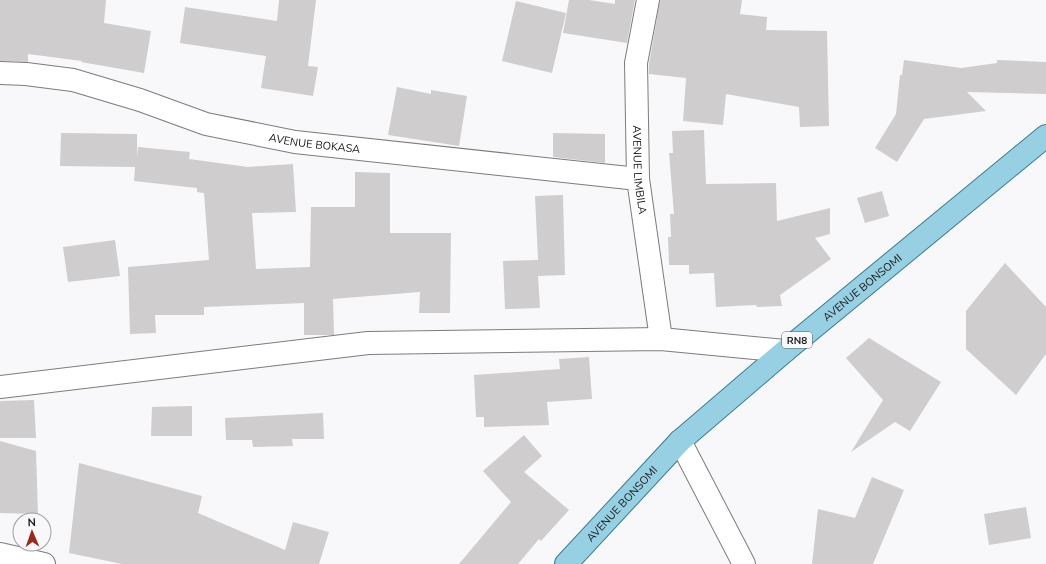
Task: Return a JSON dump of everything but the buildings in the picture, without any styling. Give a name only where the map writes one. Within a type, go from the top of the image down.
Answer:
[{"type":"main road","name":"AVENUE BONSOMI","points":[[566,564],[680,441],[785,350],[1046,136]]},
{"type":"street","name":"AVENUE LIMBILA","points":[[648,0],[636,63],[638,179],[661,339]]},
{"type":"street","name":"AVENUE BOKASA","points":[[0,73],[26,74],[74,80],[140,100],[206,124],[295,142],[638,179]]},
{"type":"street","points":[[0,387],[368,342],[661,339],[785,350]]},
{"type":"street","points":[[680,441],[744,564]]},
{"type":"street","points":[[0,554],[44,564]]}]
